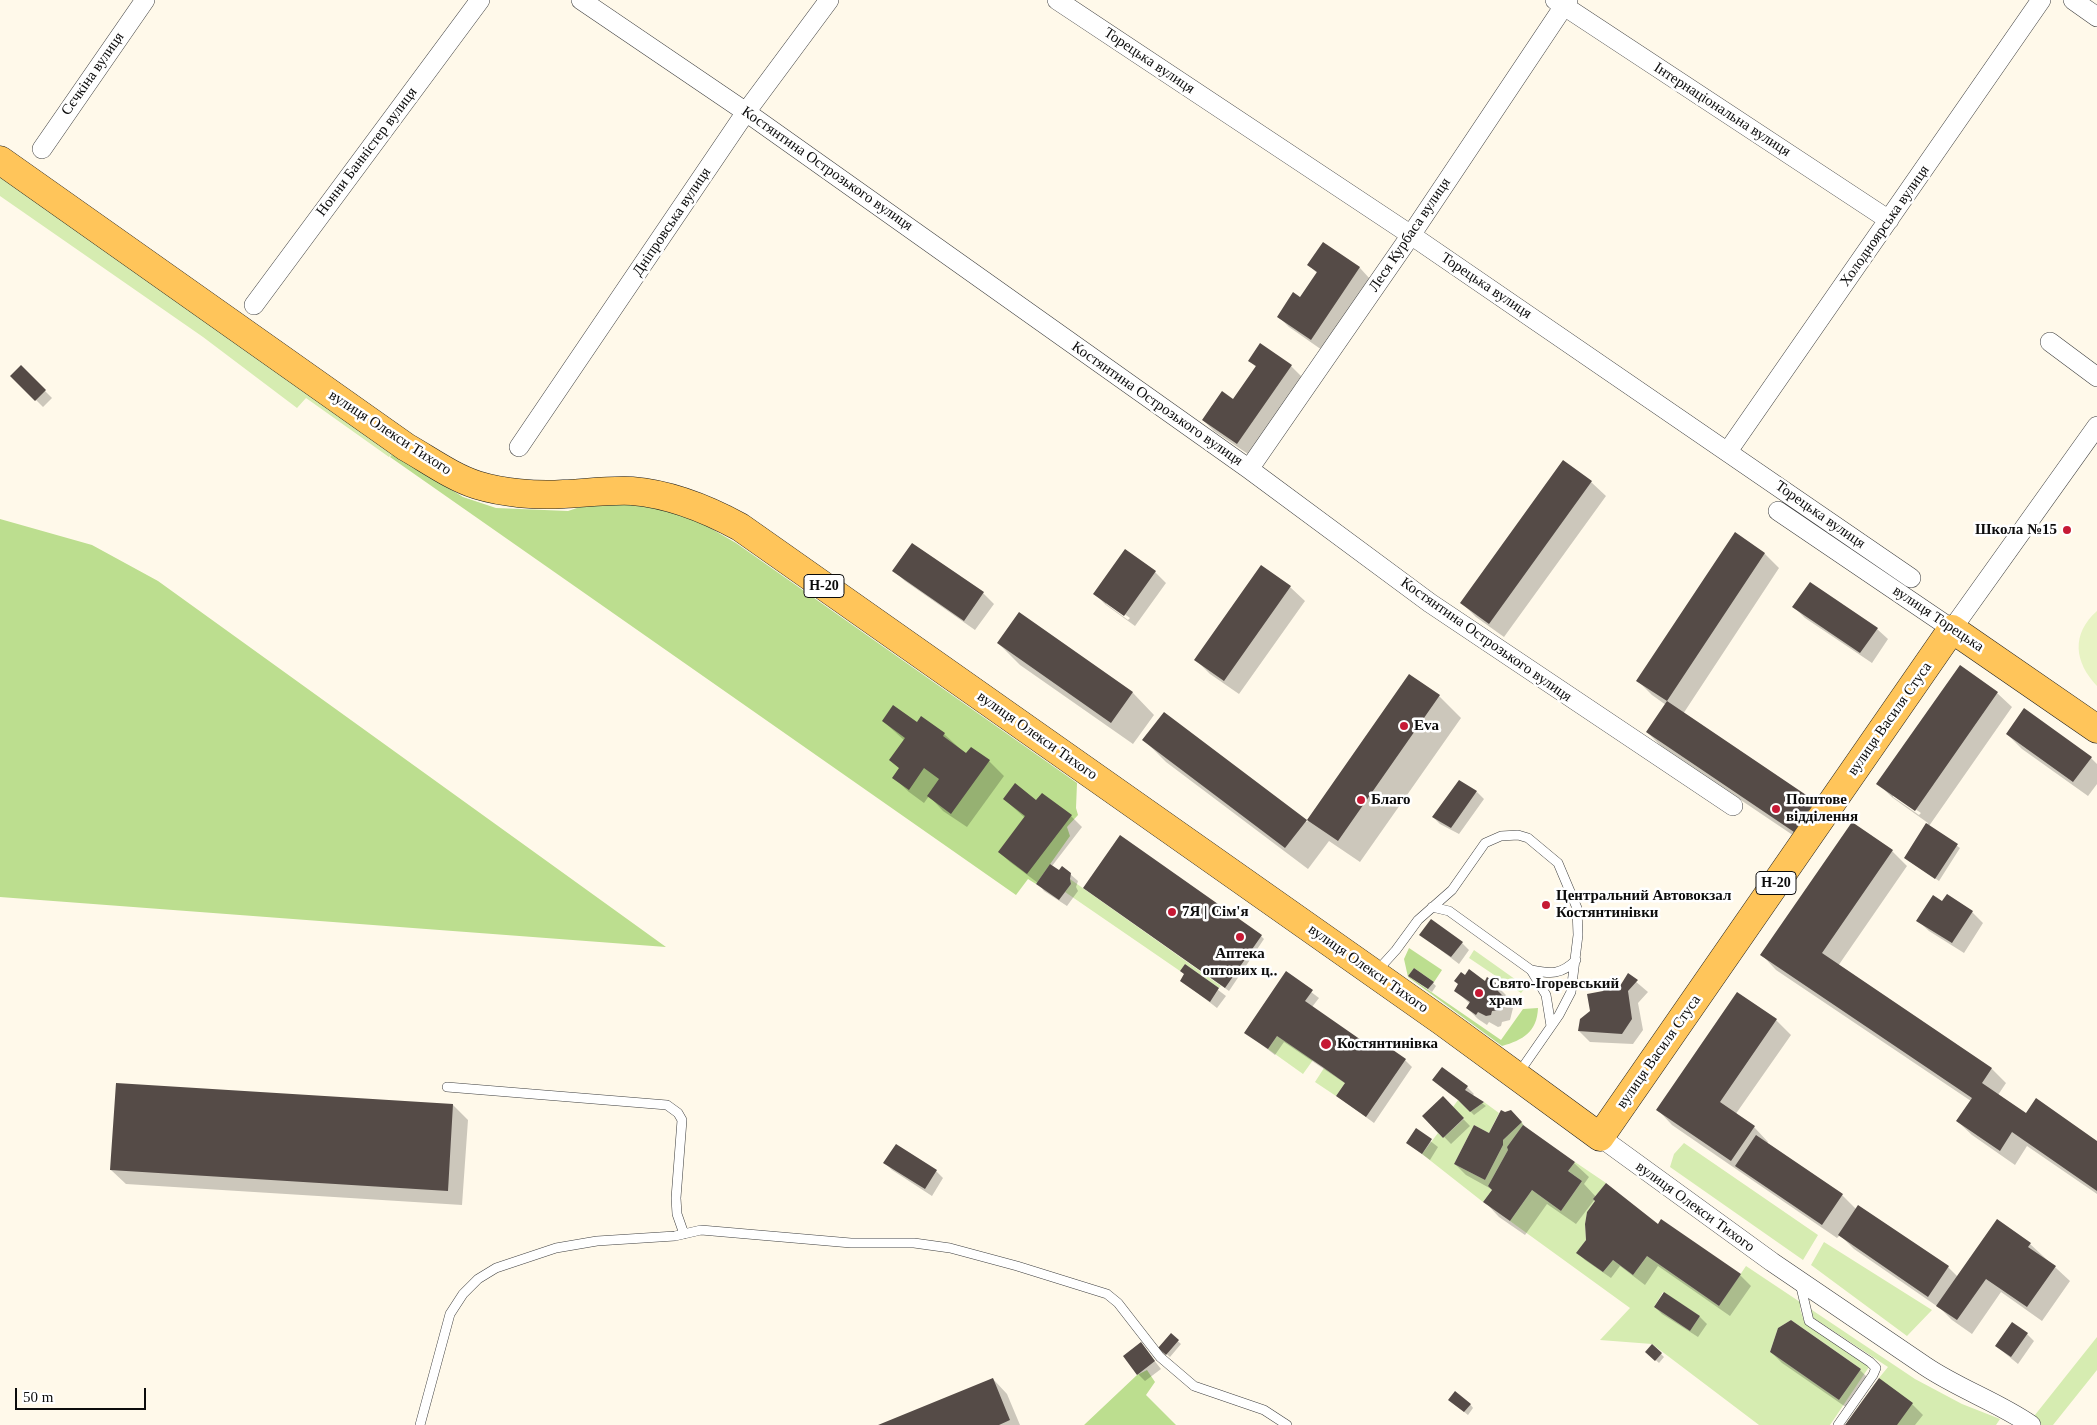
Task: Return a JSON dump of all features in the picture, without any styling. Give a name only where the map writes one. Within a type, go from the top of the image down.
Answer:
[{"type":"main road","name":"вулиця Олекси Тихого","points":[[0,160],[406,447],[458,478],[484,487],[515,492],[562,494],[634,491],[688,503],[713,512],[740,527],[1374,974],[1600,1137]]},
{"type":"main road","name":"вулиця Торецька","points":[[1952,629],[2097,729]]},
{"type":"main road","name":"вулиця Василя Стуса","points":[[1600,1137],[1952,629]]},
{"type":"street","name":"Сєчкіна вулиця","points":[[42,149],[145,0]]},
{"type":"street","name":"Нонни Банністер вулиця","points":[[254,304],[480,0]]},
{"type":"street","name":"Костянтина Острозького вулиця","points":[[581,0],[746,112],[1249,469],[1430,603],[1733,806]]},
{"type":"street","name":"Дніпровська вулиця","points":[[519,447],[746,112],[829,0]]},
{"type":"street","name":"Торецька вулиця","points":[[1057,0],[1411,235],[1911,578]]},
{"type":"street","name":"Холодноярська вулиця","points":[[1728,451],[2041,0]]},
{"type":"street","points":[[2074,0],[2097,17]]},
{"type":"street","name":"Леся Курбаса вулиця","points":[[1249,469],[1411,235],[1562,2]]},
{"type":"street","name":"Інтернаціональна вулиця","points":[[1562,2],[1889,220]]},
{"type":"street","points":[[2050,342],[2097,377]]},
{"type":"street","name":"вулиця Василя Стуса","points":[[1952,629],[2097,426]]},
{"type":"street","name":"вулиця Торецька","points":[[1778,511],[1952,629]]},
{"type":"street","name":"вулиця Олекси Тихого","points":[[1600,1137],[1800,1281],[1942,1378],[2016,1415],[2031,1425]]},
{"type":"lane","points":[[1374,974],[1396,950],[1418,920],[1452,890],[1485,843],[1501,836],[1518,835],[1528,838],[1558,863],[1577,908],[1578,934],[1571,992],[1551,1026],[1516,1076]]},
{"type":"lane","points":[[1432,907],[1449,911],[1531,970],[1546,995],[1551,1026]]},
{"type":"lane","points":[[1531,970],[1550,974],[1567,969],[1576,960]]},
{"type":"lane","points":[[447,1087],[666,1105],[678,1113],[682,1120],[676,1198],[677,1214],[684,1234]]},
{"type":"lane","points":[[420,1425],[450,1314],[463,1294],[478,1279],[496,1268],[556,1248],[597,1241],[684,1234],[701,1230],[851,1243],[923,1244],[950,1248],[1098,1291],[1107,1294],[1118,1303],[1160,1357],[1194,1386],[1264,1410],[1288,1425]]},
{"type":"lane","points":[[1800,1281],[1809,1321],[1876,1368],[1838,1425]]},
{"type":"green space","points":[[0,177],[393,453],[389,457],[306,398],[297,408],[203,337],[0,196]]},
{"type":"green space","points":[[393,453],[463,497],[496,508],[568,511],[586,505],[628,503],[661,509],[698,521],[736,543],[1077,783],[1076,808],[1078,815],[1067,827],[1070,836],[1036,884],[1028,879],[1016,895],[390,457]]},
{"type":"green space","points":[[0,519],[92,545],[158,581],[666,947],[0,897]]},
{"type":"green space","points":[[2097,611],[2097,686],[2089,677],[2084,667],[2080,658],[2079,648],[2083,629]]},
{"type":"green space","points":[[1070,879],[1221,986],[1219,988],[1185,964],[1180,971],[1065,892],[1071,884]]},
{"type":"green space","points":[[1409,948],[1442,970],[1434,982],[1414,968],[1408,976],[1501,1040],[1523,1009],[1538,1008],[1532,1029],[1522,1038],[1502,1046],[1408,977],[1404,959]]},
{"type":"green space","points":[[1474,950],[1526,987],[1521,993],[1469,958]]},
{"type":"green space","points":[[1277,1036],[1313,1060],[1303,1074],[1268,1049]]},
{"type":"green space","points":[[1324,1068],[1345,1083],[1336,1096],[1315,1082]]},
{"type":"green space","points":[[1458,1100],[1470,1112],[1484,1102],[1499,1113],[1489,1133],[1474,1125],[1454,1164],[1485,1180],[1503,1145],[1503,1140],[1522,1122],[1523,1125],[1507,1147],[1508,1150],[1488,1186],[1492,1190],[1483,1202],[1422,1154],[1438,1133],[1443,1138],[1464,1119],[1453,1107]]},
{"type":"green space","points":[[1684,1143],[1818,1235],[1803,1260],[1670,1167],[1674,1154]]},
{"type":"green space","points":[[1575,1162],[1606,1183],[1593,1199],[1595,1201],[1587,1212],[1585,1224],[1586,1240],[1577,1253],[1603,1272],[1613,1260],[1633,1275],[1647,1256],[1719,1306],[1746,1266],[1800,1302],[1800,1309],[1805,1324],[1869,1367],[1830,1425],[1759,1425],[1652,1344],[1600,1340],[1630,1308],[1510,1221],[1532,1190],[1561,1211],[1582,1181],[1568,1171]],"holes":[[[1663,1292],[1700,1316],[1690,1331],[1654,1307]],[[1791,1320],[1861,1369],[1839,1400],[1770,1352],[1778,1328]]]},
{"type":"green space","points":[[1824,1242],[1932,1310],[1907,1336],[1811,1265]]},
{"type":"green space","points":[[1809,1308],[1915,1379],[1962,1404],[2000,1419],[1996,1425],[1897,1425],[1879,1378],[1888,1367],[1812,1317]]},
{"type":"green space","points":[[2097,1337],[2097,1370],[2053,1425],[2027,1425]]},
{"type":"green space","points":[[1147,1370],[1155,1382],[1146,1395],[1176,1425],[1084,1425],[1137,1375]]},
{"type":"building","points":[[1323,242],[1360,267],[1311,340],[1277,317],[1293,292],[1300,297],[1317,272],[1307,265]]},
{"type":"building","points":[[1260,343],[1292,365],[1237,444],[1202,420],[1222,391],[1233,399],[1256,366],[1248,361]]},
{"type":"building","points":[[21,365],[46,390],[35,401],[10,376]]},
{"type":"building","points":[[1563,460],[1592,481],[1489,624],[1460,603]]},
{"type":"building","points":[[1735,532],[1765,553],[1667,701],[1636,681]]},
{"type":"building","points":[[912,543],[984,592],[964,621],[892,571]]},
{"type":"building","points":[[1125,549],[1156,571],[1124,616],[1093,594]]},
{"type":"building","points":[[1261,565],[1291,586],[1224,681],[1194,660]]},
{"type":"building","points":[[1810,582],[1878,628],[1860,653],[1792,607]]},
{"type":"building","points":[[1019,612],[1133,692],[1111,723],[997,643]]},
{"type":"building","points":[[1960,665],[1998,692],[1915,811],[1876,784]]},
{"type":"building","points":[[1409,674],[1440,695],[1338,841],[1307,820]]},
{"type":"building","points":[[1667,701],[1815,801],[1794,832],[1646,732]]},
{"type":"building","points":[[893,705],[917,722],[921,716],[945,733],[943,736],[966,753],[971,747],[990,760],[951,814],[927,796],[939,779],[924,768],[909,790],[892,778],[899,768],[889,760],[905,738],[882,721]]},
{"type":"building","points":[[2024,708],[2092,757],[2073,782],[2006,734]]},
{"type":"building","points":[[1164,712],[1307,820],[1285,848],[1142,740]]},
{"type":"building","points":[[1459,780],[1477,791],[1451,828],[1432,817]]},
{"type":"building","points":[[1015,783],[1036,800],[1042,793],[1072,815],[1027,874],[998,852],[1025,816],[1003,799]]},
{"type":"building","points":[[1852,822],[1893,850],[1822,953],[1992,1068],[1982,1083],[2026,1113],[2036,1098],[2097,1141],[2097,1191],[2012,1132],[2000,1151],[1956,1121],[1972,1098],[1760,955]]},
{"type":"building","points":[[1926,823],[1958,844],[1935,879],[1904,858]]},
{"type":"building","points":[[1120,835],[1262,935],[1225,988],[1083,888]]},
{"type":"building","points":[[1050,864],[1059,870],[1062,866],[1071,873],[1071,884],[1059,900],[1036,884]]},
{"type":"building","points":[[1947,894],[1973,911],[1952,943],[1916,921],[1933,895],[1942,901]]},
{"type":"building","points":[[1431,919],[1463,942],[1451,957],[1419,935]]},
{"type":"building","points":[[1185,964],[1219,988],[1210,1002],[1180,981],[1184,974],[1180,971]]},
{"type":"building","points":[[1414,968],[1434,982],[1428,989],[1408,976]]},
{"type":"building","name":"Свято-Ігоревський храм","points":[[1469,969],[1485,981],[1487,977],[1496,983],[1494,987],[1503,996],[1500,1010],[1492,1011],[1491,1015],[1486,1016],[1478,1012],[1476,1015],[1466,1008],[1470,1002],[1454,991],[1458,984],[1454,981],[1461,972],[1465,975]]},
{"type":"building","points":[[1286,971],[1313,990],[1305,1001],[1374,1049],[1380,1041],[1406,1059],[1366,1117],[1336,1096],[1345,1083],[1324,1068],[1277,1036],[1268,1049],[1244,1033]]},
{"type":"building","points":[[1628,973],[1638,980],[1628,991],[1632,1019],[1622,1034],[1578,1031],[1580,1019],[1590,1011],[1587,994],[1603,991],[1610,978],[1620,986]]},
{"type":"building","points":[[1737,992],[1777,1019],[1720,1102],[1755,1126],[1731,1161],[1656,1110]]},
{"type":"building","points":[[1442,1067],[1468,1086],[1465,1090],[1484,1102],[1470,1112],[1432,1080]]},
{"type":"building","points":[[116,1083],[453,1104],[448,1191],[110,1170]]},
{"type":"building","points":[[1443,1096],[1464,1118],[1443,1138],[1422,1116]]},
{"type":"building","points":[[1501,1110],[1505,1112],[1511,1110],[1522,1122],[1503,1140],[1503,1145],[1485,1180],[1454,1164],[1474,1125],[1489,1133]]},
{"type":"building","points":[[1523,1125],[1575,1162],[1568,1171],[1582,1181],[1561,1211],[1532,1190],[1510,1221],[1483,1202],[1492,1190],[1488,1186],[1508,1150],[1507,1147]]},
{"type":"building","points":[[1416,1128],[1432,1139],[1422,1154],[1406,1143]]},
{"type":"building","points":[[1756,1135],[1843,1194],[1822,1225],[1735,1166]]},
{"type":"building","points":[[896,1144],[937,1170],[925,1189],[883,1163]]},
{"type":"building","points":[[1606,1183],[1658,1224],[1661,1219],[1741,1274],[1719,1306],[1647,1256],[1633,1275],[1613,1260],[1603,1272],[1576,1253],[1586,1240],[1585,1224],[1587,1212],[1595,1201],[1593,1199]]},
{"type":"building","points":[[1858,1205],[1949,1266],[1928,1297],[1838,1235]]},
{"type":"building","points":[[1997,1219],[2031,1243],[2028,1247],[2056,1266],[2027,1307],[1986,1279],[1957,1320],[1936,1306]]},
{"type":"building","points":[[1664,1292],[1700,1316],[1690,1331],[1654,1307]]},
{"type":"building","points":[[1791,1320],[1861,1369],[1839,1400],[1770,1352],[1778,1328]]},
{"type":"building","points":[[2012,1322],[2028,1333],[2011,1357],[1995,1346]]},
{"type":"building","points":[[1171,1333],[1179,1340],[1166,1355],[1158,1348]]},
{"type":"building","points":[[1141,1342],[1155,1361],[1137,1375],[1123,1356]]},
{"type":"building","points":[[1652,1344],[1662,1353],[1655,1361],[1645,1352]]},
{"type":"building","points":[[993,1378],[1010,1420],[999,1425],[878,1425]]},
{"type":"building","points":[[1879,1378],[1913,1403],[1897,1425],[1845,1425]]},
{"type":"building","points":[[1455,1391],[1471,1404],[1464,1412],[1448,1400]]},
{"type":"place","name":"Школа №15","points":[[2067,530]]},
{"type":"place","name":"Eva","points":[[1404,726]]},
{"type":"place","name":"Благо","points":[[1361,800]]},
{"type":"place","name":"Поштове відділення","points":[[1776,809]]},
{"type":"place","name":"Центральний Автовокзал Костянтинівки","points":[[1546,905]]},
{"type":"place","name":"7Я | Сім'я","points":[[1172,912]]},
{"type":"place","name":"Аптека оптових ц‥","points":[[1240,937]]},
{"type":"place","name":"Свято-Ігоревський храм","points":[[1479,993]]},
{"type":"place","name":"Костянтинівка","points":[[1326,1044]]}]
